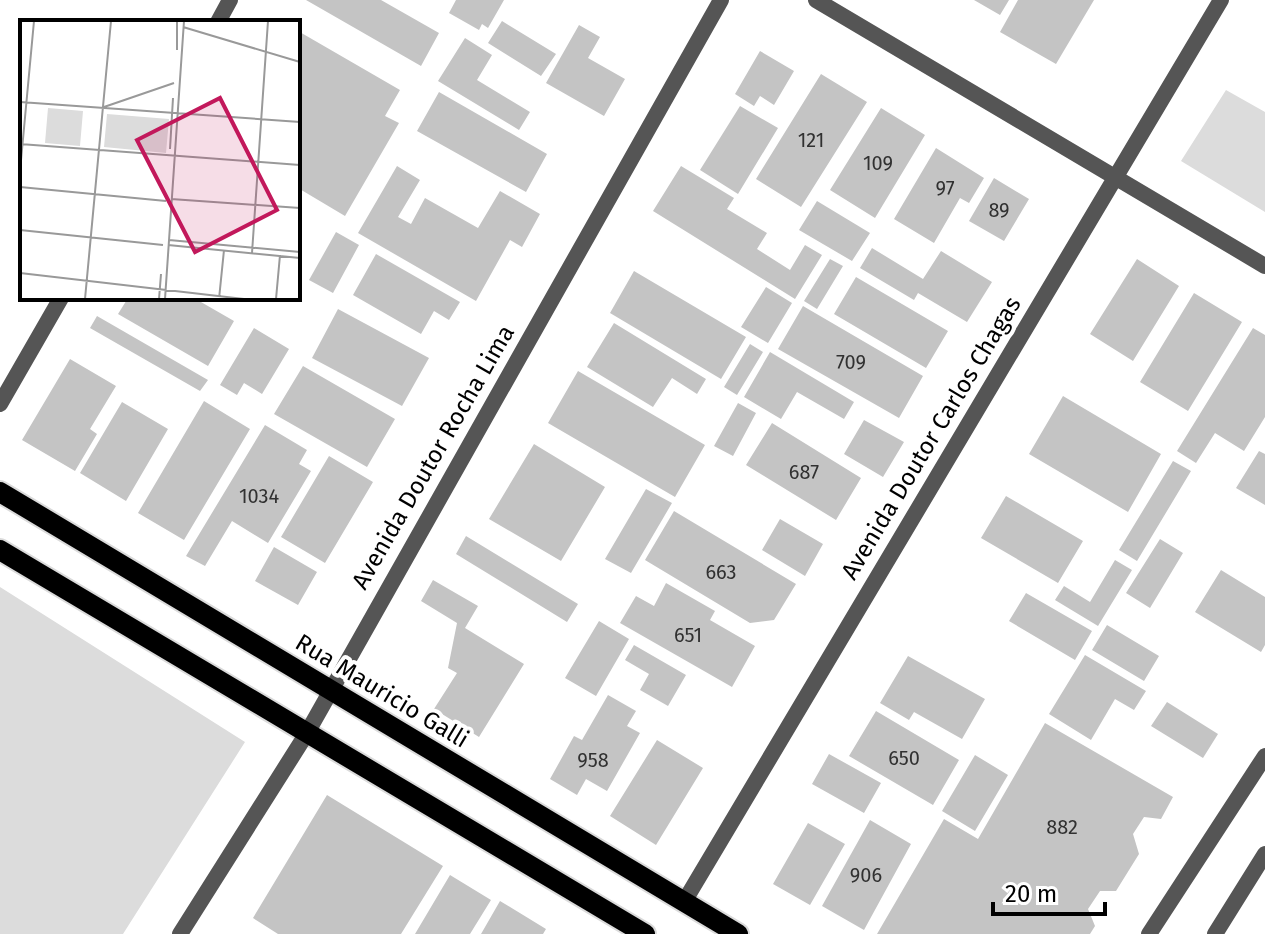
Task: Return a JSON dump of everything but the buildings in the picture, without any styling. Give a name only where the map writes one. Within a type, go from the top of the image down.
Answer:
[{"type":"main road","name":"Rua Mauricio Galli","points":[[0,492],[738,934]]},
{"type":"main road","points":[[0,550],[645,934]]},
{"type":"street","points":[[219,20],[230,0]]},
{"type":"street","name":"Avenida Doutor Rocha Lima","points":[[180,934],[307,733],[329,689],[721,0]]},
{"type":"street","points":[[816,0],[1265,266]]},
{"type":"street","name":"Avenida Doutor Carlos Chagas","points":[[684,902],[1221,0]]},
{"type":"street","points":[[0,404],[60,300]]},
{"type":"street","points":[[1149,934],[1265,756]]},
{"type":"street","points":[[1215,934],[1265,854]]},
{"type":"shaded area","points":[[1226,90],[1265,112],[1265,212],[1181,161]]},
{"type":"shaded area","points":[[0,587],[245,742],[123,934],[0,934]]}]
